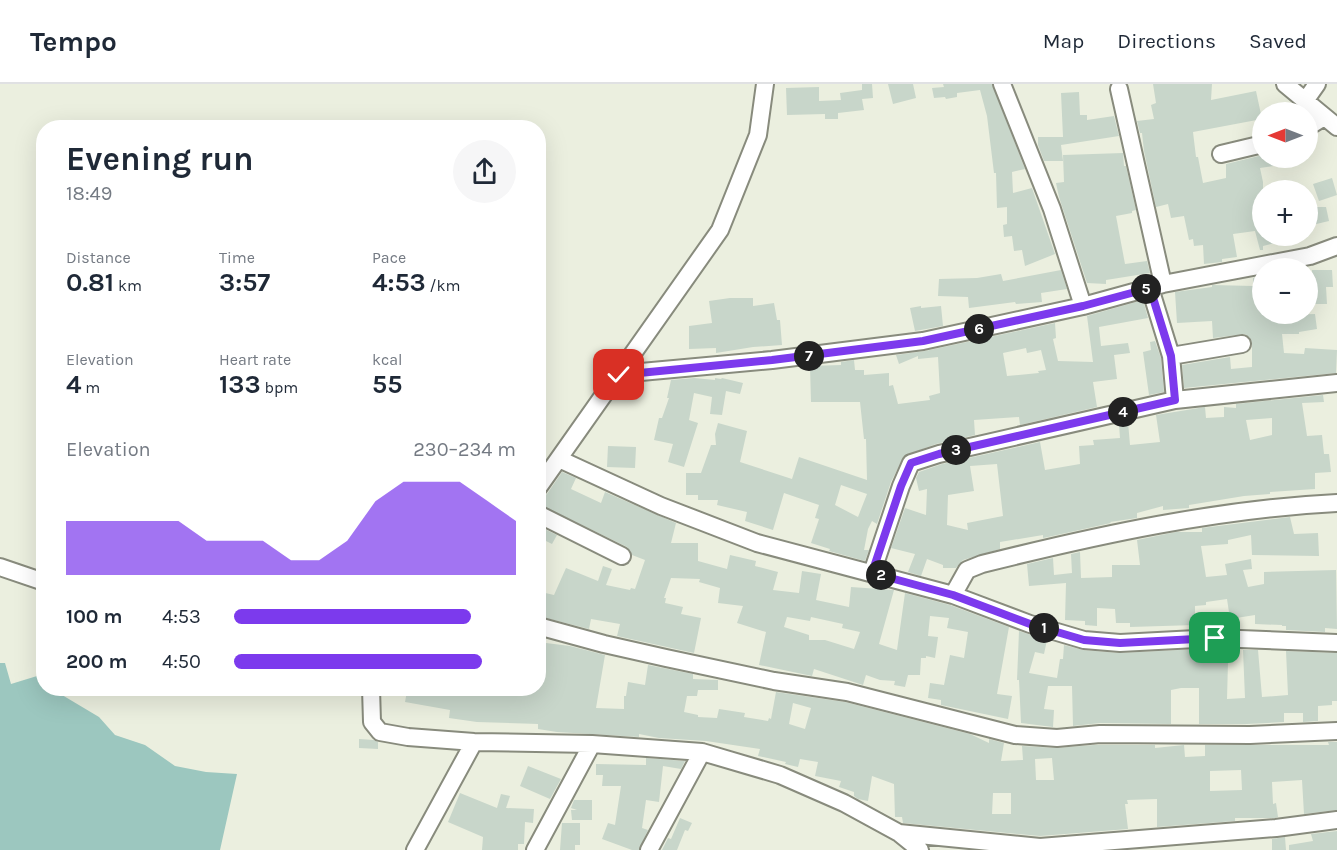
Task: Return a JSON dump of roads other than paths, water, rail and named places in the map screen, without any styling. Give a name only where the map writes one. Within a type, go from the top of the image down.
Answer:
[{"type":"street","points":[[1002,84],[1052,209],[1083,306]]},
{"type":"street","points":[[1285,84],[1331,122]]},
{"type":"street","points":[[1305,101],[1317,84]]},
{"type":"street","points":[[546,477],[720,230],[758,135],[768,85]]},
{"type":"street","points":[[1119,89],[1171,356],[1175,400]]},
{"type":"street","points":[[1221,154],[1252,147]]},
{"type":"street","points":[[619,375],[772,360],[923,341],[1083,306],[1156,286],[1310,256],[1337,246]]},
{"type":"street","points":[[1171,356],[1242,344]]},
{"type":"street","points":[[872,573],[911,463],[939,454],[1175,400],[1337,383]]},
{"type":"street","points":[[560,459],[661,506],[757,543],[953,595],[1030,624],[1084,640],[1120,643],[1215,638],[1337,643]]},
{"type":"street","points":[[953,595],[967,570],[982,564],[1078,540],[1221,514],[1293,505],[1337,503]]},
{"type":"street","points":[[546,518],[622,556]]},
{"type":"street","points":[[0,567],[36,579]]},
{"type":"street","points":[[546,628],[604,644],[774,681],[847,692],[1016,735],[1057,738],[1100,734],[1250,735],[1337,731]]},
{"type":"street","points":[[371,696],[372,722],[380,732],[408,737],[474,742],[592,744],[702,752],[780,775],[844,803],[898,833],[920,850]]},
{"type":"street","points":[[415,850],[474,742]]},
{"type":"street","points":[[535,850],[592,744]]},
{"type":"street","points":[[649,850],[702,752]]},
{"type":"street","points":[[898,833],[1040,847],[1176,843],[1337,820]]},
{"type":"water","points":[[0,663],[5,663],[11,684],[36,676],[36,696],[64,696],[99,717],[115,735],[145,745],[175,766],[206,772],[237,774],[220,850],[0,850]]}]
